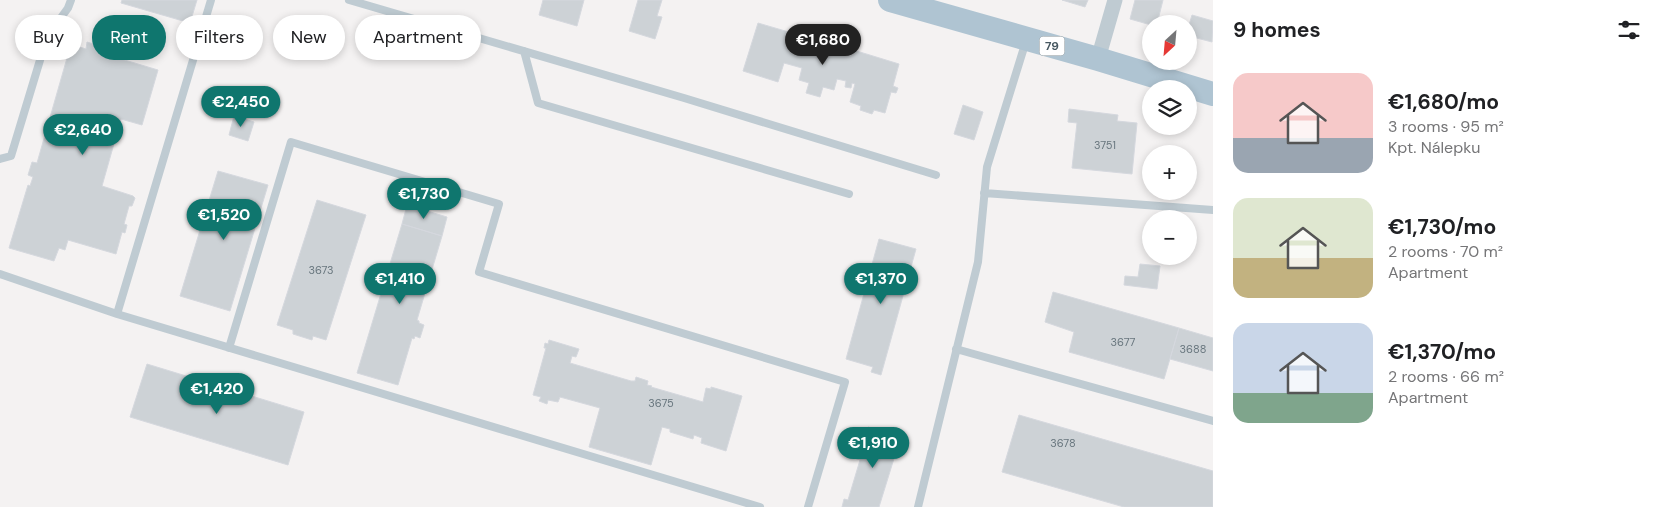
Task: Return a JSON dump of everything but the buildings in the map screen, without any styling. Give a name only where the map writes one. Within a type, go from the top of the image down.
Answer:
[{"type":"main road","name":"79","points":[[890,0],[1213,94]]},
{"type":"street","points":[[1098,59],[1115,0]]},
{"type":"lane","points":[[0,160],[11,156],[47,37],[68,8],[71,0]]},
{"type":"lane","points":[[117,314],[211,0]]},
{"type":"lane","points":[[349,0],[936,175]]},
{"type":"lane","points":[[918,507],[978,262],[986,167],[1026,39]]},
{"type":"lane","points":[[524,51],[538,103],[849,194]]},
{"type":"lane","points":[[230,348],[291,142],[500,204],[479,272],[845,382],[808,507]]},
{"type":"lane","points":[[984,192],[1213,210]]},
{"type":"lane","points":[[0,274],[117,314],[760,507]]},
{"type":"lane","points":[[956,349],[1213,421]]}]
